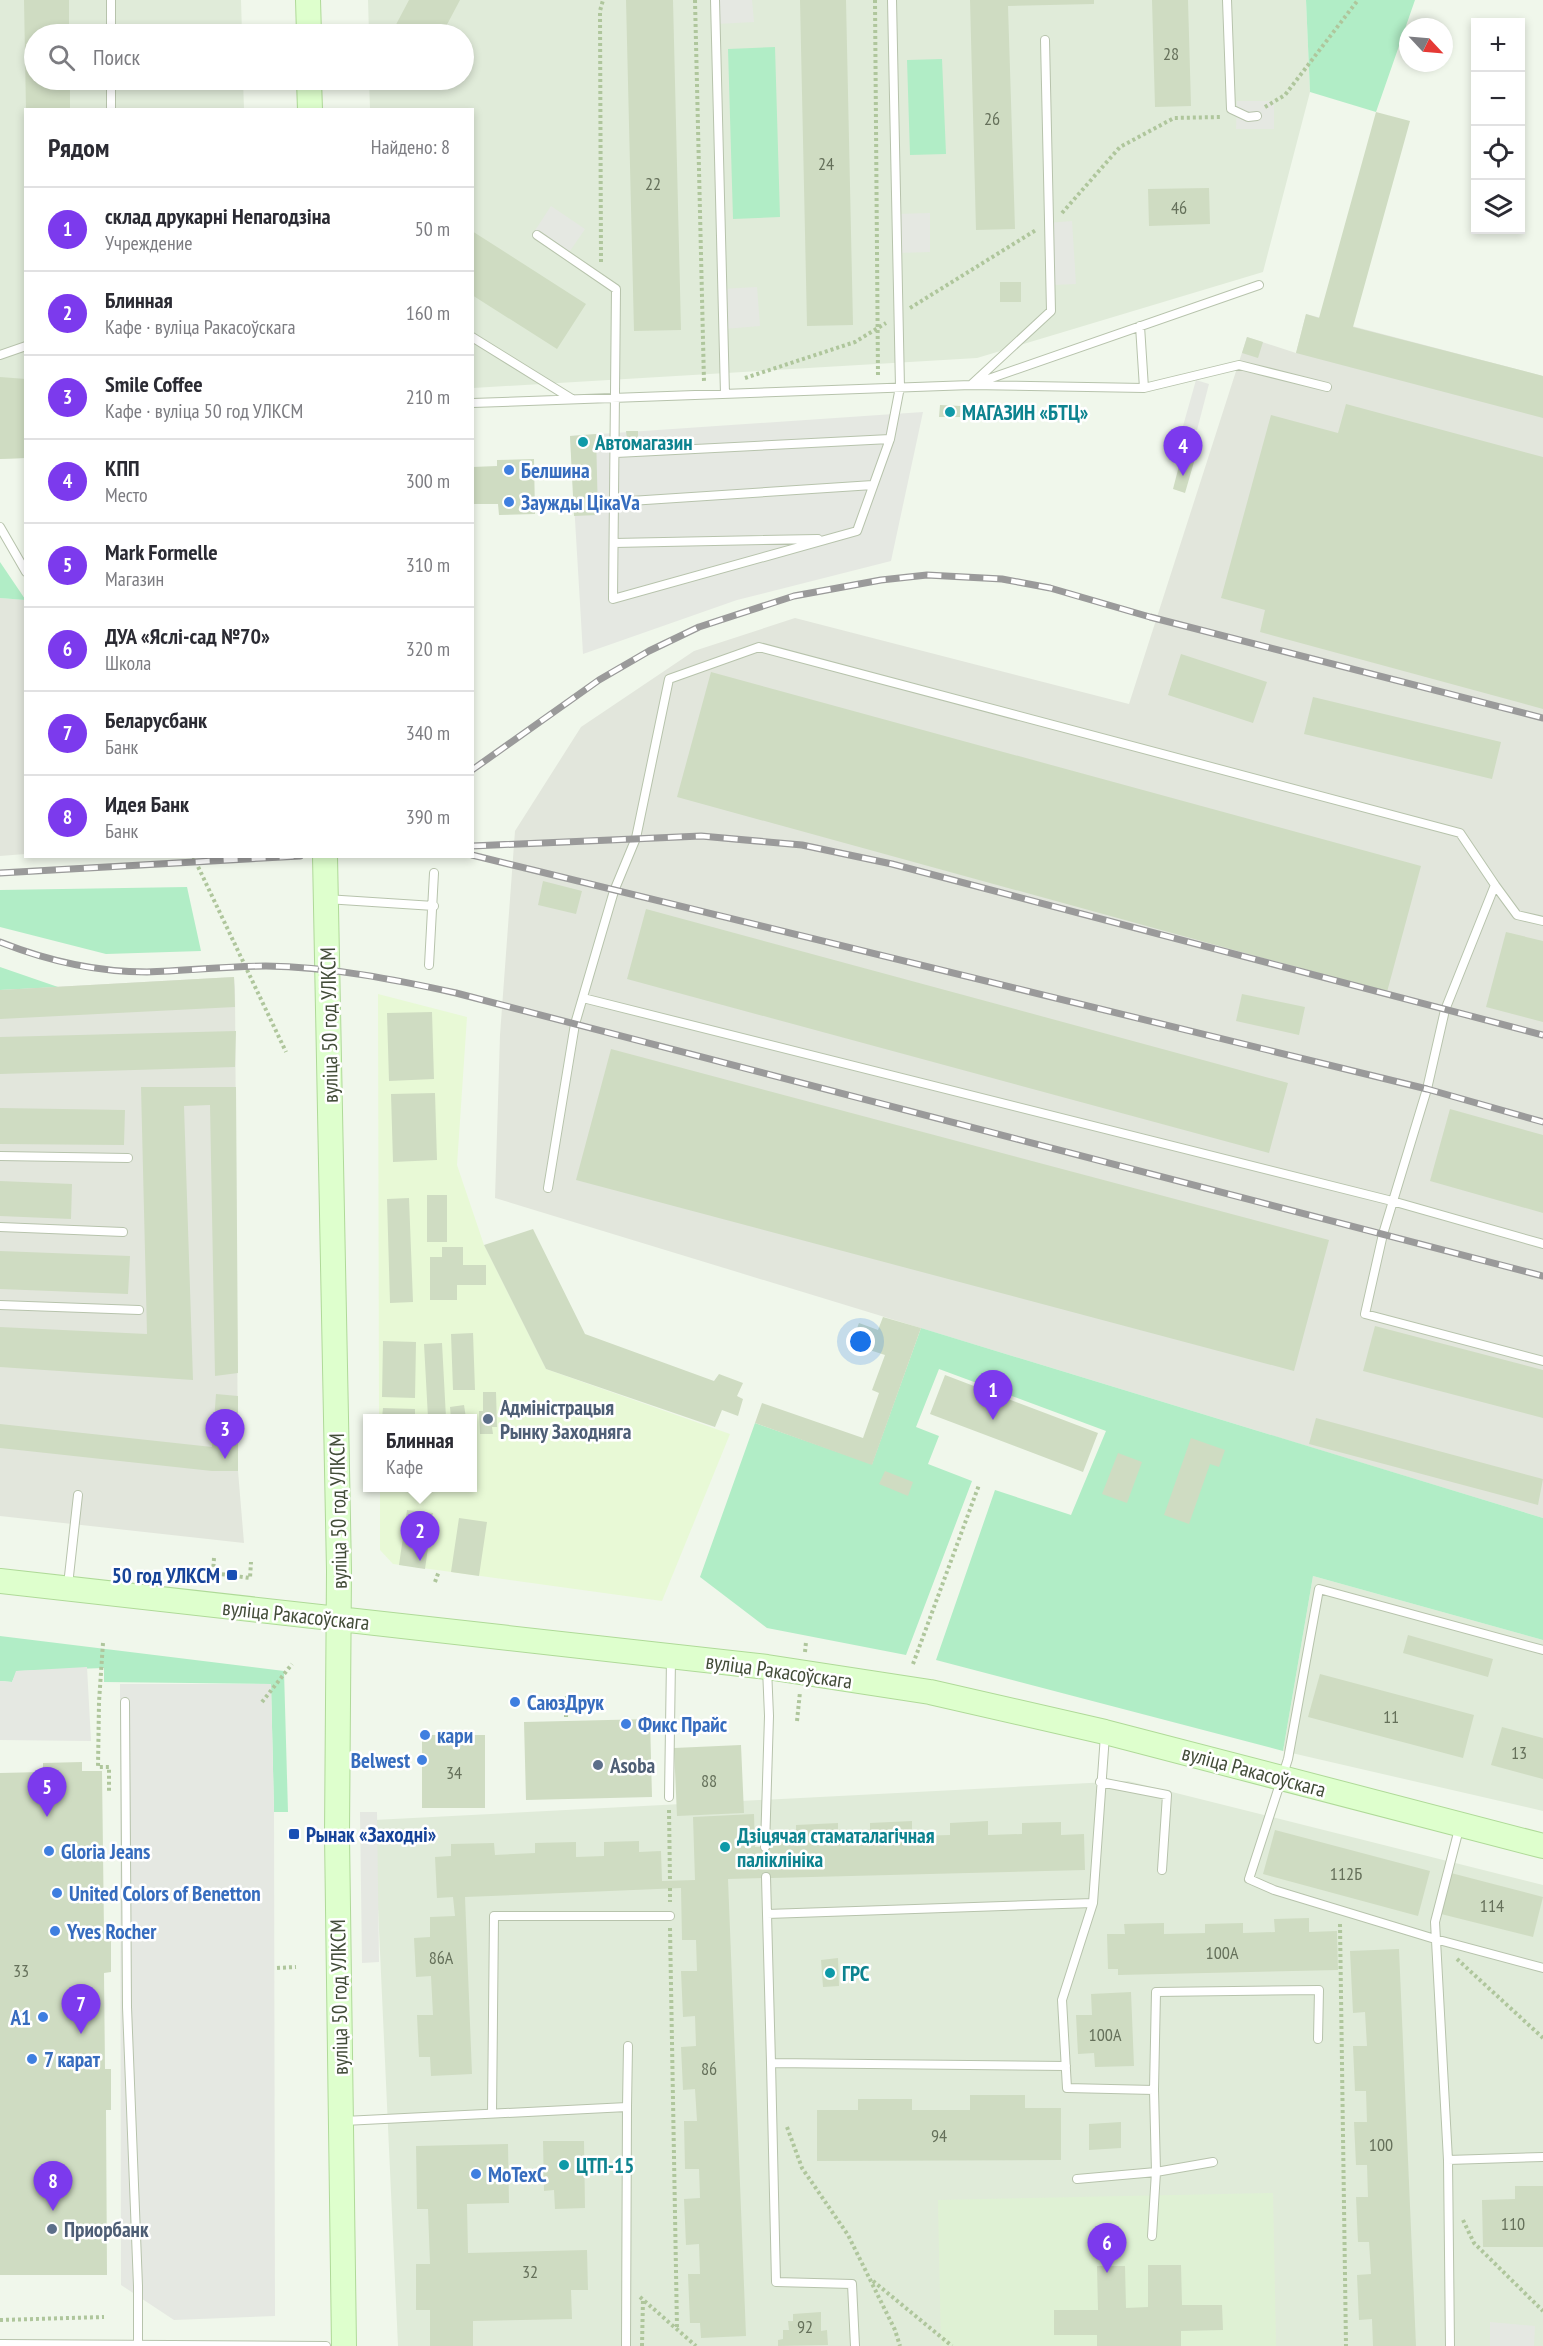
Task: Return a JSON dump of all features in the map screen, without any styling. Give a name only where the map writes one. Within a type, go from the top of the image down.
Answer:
[{"type":"main road","points":[[308,0],[309,24]]},
{"type":"main road","points":[[309,90],[310,108]]},
{"type":"main road","name":"вуліца 50 год УЛКСМ","points":[[326,858],[339,1619],[337,1834],[344,2346]]},
{"type":"main road","name":"вуліца Ракасоўскага","points":[[0,1581],[767,1667],[930,1692],[1105,1732],[1543,1846]]},
{"type":"lane","points":[[111,0],[111,24]]},
{"type":"lane","points":[[715,0],[724,394]]},
{"type":"lane","points":[[537,235],[616,289],[614,599],[857,531],[890,439],[900,387],[892,0]]},
{"type":"lane","points":[[1227,0],[1231,109],[1248,117],[1257,116]]},
{"type":"lane","points":[[971,385],[1051,311],[1045,40]]},
{"type":"lane","points":[[111,90],[111,108]]},
{"type":"lane","points":[[971,385],[1259,285]]},
{"type":"lane","points":[[1140,326],[1144,388]]},
{"type":"lane","points":[[474,338],[573,399]]},
{"type":"lane","points":[[0,356],[24,347]]},
{"type":"lane","points":[[474,403],[971,385],[1144,388],[1239,365],[1327,387]]},
{"type":"lane","points":[[616,453],[890,439]]},
{"type":"lane","points":[[615,502],[873,485]]},
{"type":"lane","points":[[0,527],[24,569]]},
{"type":"lane","points":[[614,543],[830,539]]},
{"type":"lane","points":[[548,1188],[575,1024],[614,891],[636,838],[669,678],[759,647],[1460,833],[1517,915],[1543,921]]},
{"type":"lane","points":[[429,965],[434,873]]},
{"type":"lane","points":[[1495,885],[1445,1010],[1426,1089],[1392,1202],[1365,1314],[1543,1361]]},
{"type":"lane","points":[[326,899],[434,906]]},
{"type":"lane","points":[[583,998],[1392,1202],[1543,1244]]},
{"type":"lane","points":[[0,1156],[128,1158]]},
{"type":"lane","points":[[0,1227],[123,1232]]},
{"type":"lane","points":[[0,1305],[139,1310]]},
{"type":"lane","points":[[68,1589],[78,1495]]},
{"type":"lane","points":[[1543,1650],[1319,1589],[1288,1759],[1249,1879],[1275,1890],[1435,1939],[1543,1968]]},
{"type":"lane","points":[[669,1797],[671,1657]]},
{"type":"lane","points":[[765,1847],[769,1716],[767,1667]]},
{"type":"lane","points":[[124,1702],[127,2007],[138,2286],[138,2343]]},
{"type":"lane","points":[[1105,1732],[1093,1903],[1062,2000],[1068,2088],[1154,2090]]},
{"type":"lane","points":[[1100,1782],[1167,1795],[1162,1870]]},
{"type":"lane","points":[[1450,2346],[1448,2160],[1435,1922],[1460,1825]]},
{"type":"lane","points":[[766,1877],[776,2282],[852,2284],[855,2346]]},
{"type":"lane","points":[[768,1914],[1093,1903]]},
{"type":"lane","points":[[492,2113],[494,1916],[670,1916]]},
{"type":"lane","points":[[1152,2236],[1156,2172],[1154,2090],[1156,1992],[1319,1990],[1318,2039]]},
{"type":"lane","points":[[626,2346],[628,2046]]},
{"type":"lane","points":[[771,2063],[1066,2066]]},
{"type":"lane","points":[[340,2122],[627,2107]]},
{"type":"lane","points":[[1448,2160],[1543,2157]]},
{"type":"lane","points":[[1077,2179],[1156,2172],[1213,2162]]},
{"type":"lane","points":[[0,2344],[138,2343],[326,2346]]},
{"type":"path","points":[[601,278],[600,11],[603,0]]},
{"type":"path","points":[[695,0],[704,391]]},
{"type":"path","points":[[875,0],[878,388]]},
{"type":"path","points":[[194,858],[286,1052]]},
{"type":"path","points":[[913,1664],[980,1485]]},
{"type":"path","points":[[214,1558],[213,1573],[250,1578],[251,1562]]},
{"type":"path","points":[[435,1582],[439,1570]]},
{"type":"path","points":[[103,1643],[98,1767],[108,1767],[110,1802]]},
{"type":"path","points":[[262,1702],[292,1664]]},
{"type":"path","points":[[566,1716],[567,1695]]},
{"type":"path","points":[[669,1797],[670,1881]]},
{"type":"path","points":[[670,1888],[677,2328]]},
{"type":"path","points":[[1340,1909],[1346,2346]]},
{"type":"path","points":[[1435,1939],[1543,2038]]},
{"type":"path","points":[[277,1968],[296,1967]]},
{"type":"path","points":[[787,2126],[802,2168],[848,2235],[896,2330],[900,2346]]},
{"type":"path","points":[[1447,2190],[1474,2243],[1543,2311]]},
{"type":"path","points":[[870,2278],[952,2346]]},
{"type":"path","points":[[626,2285],[696,2346]]},
{"type":"path","points":[[642,2346],[643,2299]]},
{"type":"path","points":[[0,2320],[104,2317]]},
{"type":"shaded area","points":[[0,0],[241,0],[242,24],[24,24],[24,90],[243,90],[244,108],[24,108],[24,458],[0,459]]},
{"type":"shaded area","points":[[368,0],[1306,0],[1310,92],[1263,272],[977,358],[474,388],[474,108],[370,108],[369,90],[474,90],[474,24],[369,24]]},
{"type":"shaded area","points":[[715,0],[752,0],[754,22],[716,24]]},
{"type":"shaded area","points":[[1306,0],[1415,0],[1409,18],[1399,18],[1399,46],[1376,112],[1310,92]]},
{"type":"shaded area","points":[[775,47],[780,217],[733,219],[728,49]]},
{"type":"shaded area","points":[[942,59],[946,154],[910,155],[907,60]]},
{"type":"shaded area","points":[[1237,101],[1274,101],[1274,129],[1236,129]]},
{"type":"shaded area","points":[[551,206],[585,229],[568,254],[534,232]]},
{"type":"shaded area","points":[[930,213],[930,252],[897,253],[896,214]]},
{"type":"shaded area","points":[[1072,221],[1076,284],[1052,285],[1048,223]]},
{"type":"shaded area","points":[[757,287],[760,326],[724,329],[721,289]]},
{"type":"shaded area","points":[[1306,314],[1543,376],[1543,1518],[495,1198],[500,1035],[515,831],[581,727],[694,651],[795,618],[1129,704],[1247,337],[1296,353]]},
{"type":"shaded area","points":[[1196,380],[1209,384],[1197,430],[1183,426]]},
{"type":"shaded area","points":[[923,412],[891,561],[737,600],[583,654],[570,436]]},
{"type":"shaded area","points":[[0,562],[24,600],[0,598]]},
{"type":"shaded area","points":[[0,598],[24,600],[24,854],[0,856]]},
{"type":"shaded area","points":[[187,887],[201,951],[106,954],[0,927],[0,890]]},
{"type":"shaded area","points":[[0,967],[58,987],[0,990]]},
{"type":"shaded area","points":[[234,977],[238,1471],[244,1543],[0,1516],[0,990]]},
{"type":"shaded area","points":[[378,994],[467,1017],[457,1165],[484,1245],[546,1369],[730,1434],[662,1601],[393,1564],[380,1550],[380,1492],[477,1492],[477,1414],[379,1414]]},
{"type":"shaded area","points":[[921,1328],[1543,1518],[1543,1640],[1313,1576],[1283,1751],[936,1660],[995,1490],[1071,1515],[1106,1431],[939,1369],[916,1427],[939,1436],[928,1464],[972,1481],[906,1655],[767,1628],[700,1577],[755,1423],[872,1464]]},
{"type":"shaded area","points":[[1313,1576],[1543,1640],[1543,1811],[1283,1751]]},
{"type":"shaded area","points":[[0,1636],[284,1671],[288,1812],[274,1812],[271,1684],[104,1682],[104,1668],[17,1671],[12,1682],[0,1681]]},
{"type":"shaded area","points":[[87,1667],[91,1741],[0,1740],[0,1681],[12,1682],[16,1671]]},
{"type":"shaded area","points":[[120,1684],[271,1684],[274,1812],[275,2316],[174,2320],[121,2285]]},
{"type":"shaded area","points":[[1128,1781],[1543,1885],[1543,2346],[398,2346],[374,1820]]},
{"type":"shaded area","points":[[360,1812],[377,1812],[379,1962],[362,1963]]},
{"type":"shaded area","points":[[1273,2193],[1276,2346],[941,2346],[938,2200]]},
{"type":"shaded area","points":[[1490,2322],[1535,2326],[1534,2346],[1490,2346]]},
{"type":"building","points":[[24,0],[69,0],[69,24],[24,24]]},
{"type":"building","points":[[409,0],[460,0],[447,24],[396,24]]},
{"type":"building","points":[[626,0],[673,0],[681,330],[634,331]]},
{"type":"building","points":[[800,0],[846,0],[853,325],[807,326]]},
{"type":"building","points":[[970,0],[1094,0],[1094,4],[1008,6],[1015,229],[976,230]]},
{"type":"building","points":[[1152,0],[1188,0],[1191,106],[1155,107]]},
{"type":"building","points":[[26,90],[70,90],[70,108],[26,108]]},
{"type":"building","points":[[1376,112],[1410,121],[1353,327],[1543,376],[1543,418],[1296,353],[1306,314],[1319,318]]},
{"type":"building","points":[[1209,188],[1210,224],[1149,226],[1148,189]]},
{"type":"building","points":[[474,232],[586,304],[557,349],[474,296]]},
{"type":"building","points":[[1000,282],[1021,282],[1021,302],[1000,302]]},
{"type":"building","points":[[1247,337],[1263,342],[1258,358],[1242,353]]},
{"type":"building","points":[[0,377],[24,379],[24,458],[0,459]]},
{"type":"building","points":[[1346,404],[1543,457],[1543,709],[1260,632],[1265,610],[1221,598],[1271,415],[1338,433]]},
{"type":"building","name":"МАГАЗИН «БТЦ»","points":[[940,405],[961,406],[960,417],[939,417]]},
{"type":"building","points":[[626,431],[638,431],[638,446],[628,447]]},
{"type":"building","points":[[596,434],[598,515],[574,516],[570,436]]},
{"type":"building","points":[[1181,458],[1194,462],[1185,493],[1173,489]]},
{"type":"building","points":[[534,459],[535,514],[499,515],[498,504],[474,504],[474,467],[497,466],[497,460]]},
{"type":"building","points":[[1181,654],[1267,682],[1253,723],[1168,695]]},
{"type":"building","points":[[711,672],[1421,866],[1387,992],[677,797]]},
{"type":"building","points":[[1313,697],[1501,742],[1492,779],[1304,734]]},
{"type":"building","points":[[543,881],[582,891],[576,914],[538,905]]},
{"type":"building","points":[[646,909],[1288,1083],[1269,1153],[627,979]]},
{"type":"building","points":[[1506,932],[1543,941],[1543,1022],[1486,1007]]},
{"type":"building","points":[[234,977],[235,1007],[0,1019],[0,990]]},
{"type":"building","points":[[1242,994],[1305,1007],[1299,1035],[1236,1021]]},
{"type":"building","points":[[432,1012],[434,1079],[389,1081],[387,1013]]},
{"type":"building","points":[[236,1031],[235,1067],[0,1074],[0,1037]]},
{"type":"building","points":[[611,1049],[1329,1240],[1294,1371],[576,1180]]},
{"type":"building","points":[[141,1087],[236,1087],[238,1373],[215,1376],[210,1105],[184,1106],[193,1380],[0,1367],[0,1327],[147,1334]]},
{"type":"building","points":[[435,1093],[437,1160],[393,1162],[391,1094]]},
{"type":"building","points":[[0,1108],[125,1110],[124,1145],[0,1144]]},
{"type":"building","points":[[1450,1109],[1543,1135],[1543,1213],[1430,1181]]},
{"type":"building","points":[[0,1181],[72,1184],[71,1219],[0,1216]]},
{"type":"building","points":[[427,1195],[447,1195],[447,1242],[427,1242]]},
{"type":"building","points":[[409,1198],[413,1302],[390,1303],[387,1199]]},
{"type":"building","points":[[533,1229],[585,1334],[714,1381],[719,1374],[743,1383],[737,1396],[743,1399],[738,1416],[722,1410],[715,1427],[546,1369],[484,1245]]},
{"type":"building","points":[[442,1247],[463,1247],[463,1265],[486,1265],[486,1285],[457,1285],[457,1300],[430,1300],[430,1257],[442,1257]]},
{"type":"building","points":[[0,1251],[130,1256],[128,1294],[0,1289]]},
{"type":"building","points":[[883,1317],[921,1328],[872,1465],[755,1423],[762,1403],[863,1438],[879,1393],[872,1390],[885,1355],[851,1344],[859,1323],[878,1330]]},
{"type":"building","points":[[1375,1326],[1543,1370],[1543,1418],[1363,1371]]},
{"type":"building","points":[[473,1333],[475,1390],[453,1390],[451,1334]]},
{"type":"building","points":[[383,1341],[416,1342],[415,1398],[382,1397]]},
{"type":"building","points":[[442,1343],[446,1414],[428,1414],[424,1344]]},
{"type":"building","points":[[945,1375],[1098,1433],[1083,1472],[930,1414]]},
{"type":"building","name":"Адміністрацыя Рынку Заходняга","points":[[483,1392],[496,1392],[497,1427],[492,1427],[493,1434],[480,1434],[479,1411],[483,1411]]},
{"type":"building","points":[[216,1394],[238,1396],[238,1471],[212,1471],[0,1448],[0,1424],[212,1447]]},
{"type":"building","points":[[464,1405],[465,1414],[451,1414],[450,1407]]},
{"type":"building","points":[[383,1408],[415,1409],[415,1414],[382,1414]]},
{"type":"building","points":[[1316,1418],[1543,1479],[1538,1505],[1309,1444]]},
{"type":"building","points":[[1191,1438],[1225,1450],[1219,1467],[1210,1464],[1189,1524],[1164,1515]]},
{"type":"building","points":[[1118,1453],[1142,1462],[1127,1503],[1102,1494]]},
{"type":"building","points":[[885,1471],[913,1482],[908,1496],[879,1484]]},
{"type":"building","points":[[407,1510],[433,1513],[425,1569],[399,1565]]},
{"type":"building","points":[[459,1518],[487,1522],[479,1576],[451,1572]]},
{"type":"building","points":[[1408,1635],[1493,1659],[1488,1677],[1403,1653]]},
{"type":"building","points":[[1320,1674],[1474,1715],[1463,1758],[1308,1717]]},
{"type":"building","points":[[650,1719],[652,1797],[526,1800],[524,1722]]},
{"type":"building","points":[[1502,1727],[1543,1738],[1543,1779],[1491,1765]]},
{"type":"building","points":[[422,1735],[485,1735],[485,1808],[422,1808]]},
{"type":"building","points":[[741,1745],[744,1813],[677,1816],[674,1748]]},
{"type":"building","points":[[82,1762],[82,1771],[102,1771],[104,1932],[111,1931],[111,1972],[104,1973],[105,2069],[111,2069],[111,2110],[106,2110],[107,2275],[0,2275],[0,1773],[43,1772],[43,1763]]},
{"type":"building","points":[[754,1814],[755,1847],[765,1847],[769,1838],[796,1838],[796,1825],[838,1823],[838,1835],[870,1834],[870,1823],[912,1821],[912,1836],[950,1835],[950,1823],[988,1821],[988,1835],[1022,1834],[1022,1823],[1061,1822],[1061,1835],[1084,1834],[1085,1870],[728,1879],[746,2336],[701,2338],[700,2323],[690,2323],[688,2274],[700,2274],[699,2244],[686,2245],[684,2199],[700,2198],[699,2169],[685,2169],[684,2121],[697,2121],[695,2089],[683,2090],[681,2047],[696,2046],[695,2016],[683,2017],[681,1971],[697,1971],[696,1940],[682,1940],[681,1888],[465,1897],[472,2074],[431,2076],[430,2057],[419,2057],[417,2015],[433,2015],[431,1976],[416,1977],[414,1938],[430,1937],[430,1917],[455,1916],[453,1897],[437,1898],[435,1857],[451,1856],[451,1844],[494,1843],[495,1855],[535,1853],[535,1843],[576,1842],[576,1857],[604,1856],[604,1842],[639,1841],[639,1852],[661,1851],[662,1881],[695,1880],[693,1817]]},
{"type":"building","points":[[1275,1830],[1430,1871],[1418,1916],[1263,1874]]},
{"type":"building","points":[[1451,1873],[1543,1897],[1533,1937],[1441,1914]]},
{"type":"building","points":[[1309,1918],[1309,1932],[1337,1931],[1338,1970],[1118,1975],[1118,1969],[1108,1969],[1107,1934],[1125,1934],[1124,1924],[1164,1923],[1164,1934],[1205,1933],[1205,1924],[1243,1923],[1243,1933],[1275,1932],[1274,1919]]},
{"type":"building","points":[[1399,1949],[1416,2346],[1373,2346],[1372,2319],[1359,2320],[1357,2275],[1371,2274],[1369,2242],[1358,2242],[1356,2197],[1368,2197],[1367,2165],[1356,2165],[1354,2122],[1367,2122],[1366,2091],[1355,2091],[1353,2046],[1367,2046],[1365,2012],[1353,2013],[1350,1951]]},
{"type":"building","name":"ГРС","points":[[838,1958],[839,1986],[823,1987],[821,1960]]},
{"type":"building","points":[[1131,1992],[1134,2066],[1095,2067],[1094,2053],[1078,2054],[1076,2015],[1092,2015],[1091,1994]]},
{"type":"building","points":[[970,2095],[1025,2095],[1025,2108],[1061,2108],[1061,2160],[817,2161],[817,2110],[858,2110],[858,2099],[912,2099],[912,2110],[970,2110]]},
{"type":"building","points":[[1121,2122],[1121,2148],[1089,2150],[1089,2124]]},
{"type":"building","name":"ЦТП-15","points":[[543,2141],[584,2141],[585,2208],[555,2209],[554,2190],[544,2191]]},
{"type":"building","points":[[508,2144],[509,2203],[467,2204],[468,2253],[587,2250],[588,2290],[571,2290],[572,2319],[473,2321],[473,2346],[430,2346],[430,2310],[416,2310],[416,2264],[430,2264],[428,2209],[417,2209],[416,2146]]},
{"type":"building","points":[[1515,2186],[1543,2186],[1543,2247],[1483,2247],[1482,2200],[1515,2199]]},
{"type":"building","points":[[1148,2265],[1181,2265],[1182,2305],[1222,2305],[1223,2330],[1181,2331],[1181,2346],[1097,2346],[1097,2335],[1054,2335],[1054,2310],[1098,2310],[1097,2266],[1125,2266],[1126,2308],[1148,2307]]},
{"type":"building","points":[[821,2312],[821,2331],[827,2330],[828,2345],[778,2346],[778,2340],[783,2339],[783,2330],[789,2330],[788,2321],[793,2321],[793,2314]]},
{"type":"railway","points":[[474,769],[599,680],[649,651],[699,627],[794,596],[881,580],[927,575],[1002,579],[1050,588],[1150,617],[1543,718]]},
{"type":"railway","points":[[474,846],[701,836],[802,845],[892,864],[1543,1035]]},
{"type":"railway","points":[[474,855],[1427,1089],[1543,1122]]},
{"type":"railway","points":[[0,873],[265,858]]},
{"type":"railway","points":[[0,942],[36,955],[91,968],[147,972],[251,966],[290,967],[361,975],[456,993],[1543,1276]]},
{"type":"place","name":"МАГАЗИН «БТЦ»","points":[[950,412]]},
{"type":"place","name":"Автомагазин","points":[[583,442]]},
{"type":"place","name":"Белшина","points":[[509,470]]},
{"type":"place","name":"КПП","points":[[1183,476]]},
{"type":"place","name":"Заужды ЦікаVа","points":[[509,502]]},
{"type":"place","name":"Адміністрацыя Рынку Заходняга","points":[[488,1419]]},
{"type":"place","name":"склад друкарні Непагодзіна","points":[[993,1420]]},
{"type":"place","name":"Smile Coffee","points":[[225,1459]]},
{"type":"place","name":"Блинная","points":[[420,1561]]},
{"type":"place","name":"50 год УЛКСМ","points":[[232,1575]]},
{"type":"place","name":"СаюзДрук","points":[[515,1702]]},
{"type":"place","name":"Фикс Прайс","points":[[626,1724]]},
{"type":"place","name":"кари","points":[[425,1735]]},
{"type":"place","name":"Belwest","points":[[422,1760]]},
{"type":"place","name":"Asoba","points":[[598,1765]]},
{"type":"place","name":"Mark Formelle","points":[[47,1817]]},
{"type":"place","name":"Рынак «Заходні»","points":[[294,1834]]},
{"type":"place","name":"Дзіцячая стаматалагічная паліклініка","points":[[725,1847]]},
{"type":"place","name":"Gloria Jeans","points":[[49,1851]]},
{"type":"place","name":"United Colors of Benetton","points":[[57,1893]]},
{"type":"place","name":"Yves Rocher","points":[[55,1931]]},
{"type":"place","name":"ГРС","points":[[830,1973]]},
{"type":"place","name":"A1","points":[[43,2017]]},
{"type":"place","name":"Беларусбанк","points":[[81,2034]]},
{"type":"place","name":"7 карат","points":[[32,2059]]},
{"type":"place","name":"ЦТП-15","points":[[564,2165]]},
{"type":"place","name":"MoTexC","points":[[476,2174]]},
{"type":"place","name":"Идея Банк","points":[[53,2211]]},
{"type":"place","name":"Приорбанк","points":[[52,2229]]},
{"type":"place","name":"ДУА «Яслі-сад №70»","points":[[1107,2273]]}]
